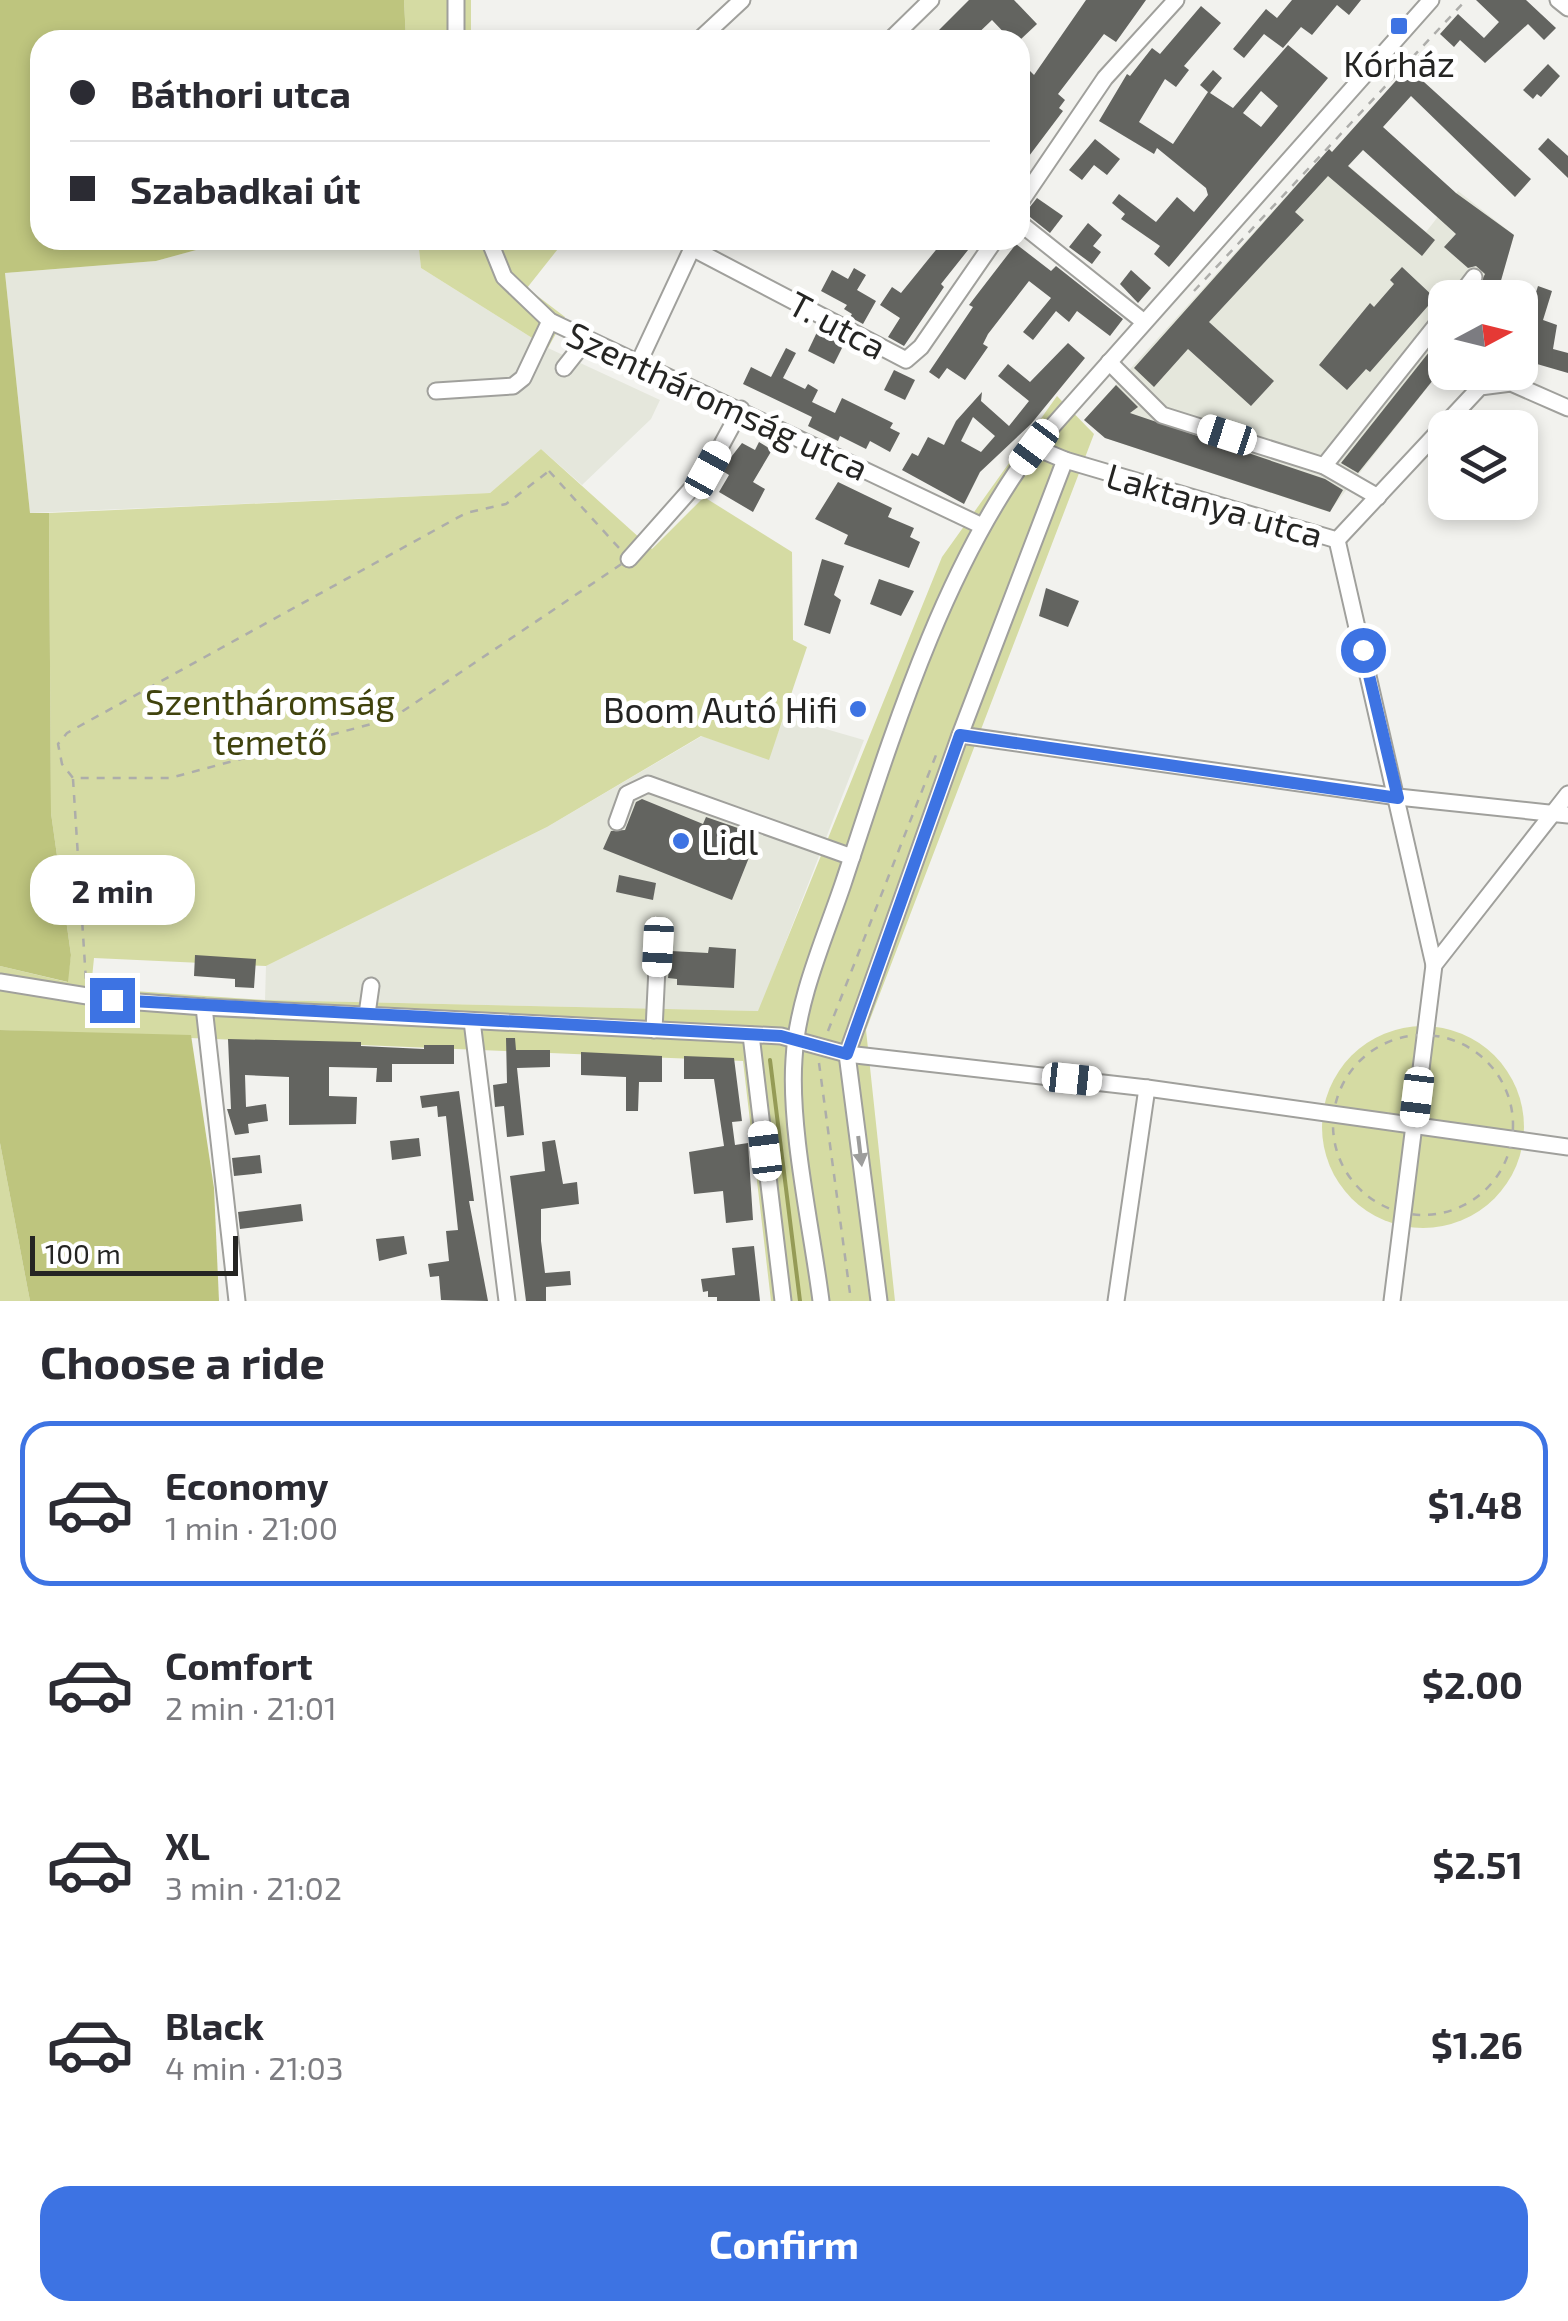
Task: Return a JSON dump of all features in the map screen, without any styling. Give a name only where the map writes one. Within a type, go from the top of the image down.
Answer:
[{"type":"street","points":[[456,0],[456,30]]},
{"type":"street","points":[[710,30],[742,0]]},
{"type":"street","points":[[900,30],[931,0]]},
{"type":"street","points":[[1030,188],[1104,78],[1176,0]]},
{"type":"street","points":[[821,1301],[794,1091],[796,1041],[852,857],[952,584],[980,524],[1034,447],[1431,0]]},
{"type":"street","points":[[1558,0],[1568,8]]},
{"type":"street","points":[[1030,231],[1144,322]]},
{"type":"street","name":"Szentháromság utca","points":[[493,250],[504,277],[550,321],[980,524]]},
{"type":"street","points":[[639,362],[690,250]]},
{"type":"street","name":"T. utca","points":[[704,250],[906,360],[921,347],[988,250]]},
{"type":"street","points":[[436,391],[513,386],[522,378],[550,321]]},
{"type":"street","points":[[1324,466],[1428,335]]},
{"type":"street","points":[[564,368],[586,340]]},
{"type":"street","points":[[1109,362],[1162,414],[1324,466],[1378,497]]},
{"type":"street","name":"Laktanya utca","points":[[1034,447],[1064,460],[1338,540],[1480,387],[1511,383],[1568,408]]},
{"type":"street","points":[[629,559],[708,470],[741,410]]},
{"type":"street","points":[[879,1301],[847,1054],[960,735],[1064,460]]},
{"type":"street","points":[[1338,540],[1434,965],[1392,1301]]},
{"type":"street","points":[[960,735],[1398,798],[1560,814]]},
{"type":"street","points":[[617,822],[628,794],[648,784],[852,857]]},
{"type":"street","points":[[1434,965],[1560,814],[1568,794]]},
{"type":"street","points":[[654,1030],[658,947]]},
{"type":"street","points":[[0,982],[86,997],[204,1007],[752,1036],[796,1041],[847,1054],[1147,1088],[1568,1147]]},
{"type":"street","points":[[368,1014],[371,986]]},
{"type":"street","points":[[204,1007],[236,1301]]},
{"type":"street","points":[[472,1021],[507,1301]]},
{"type":"street","points":[[752,1036],[783,1301]]},
{"type":"street","points":[[1116,1301],[1147,1088]]},
{"type":"path","points":[[1185,301],[1466,0]]},
{"type":"path","points":[[73,778],[170,778],[375,724],[390,726],[403,712],[629,559],[548,471],[506,504],[466,513],[66,732],[58,744],[62,764],[73,778],[87,943],[86,997]]},
{"type":"path","points":[[375,724],[386,709],[403,712]]},
{"type":"path","points":[[851,1301],[820,1073],[822,1049],[940,746]]},
{"type":"shaded area","points":[[1329,149],[1426,232],[1458,191],[1514,235],[1501,280],[1428,280],[1428,387],[1329,512],[1105,438],[1084,420]]},
{"type":"shaded area","points":[[196,250],[419,250],[421,268],[548,348],[660,400],[651,419],[582,485],[541,449],[490,493],[30,513],[5,273],[156,261]]},
{"type":"shaded area","points":[[784,717],[864,740],[759,1011],[265,1000],[266,966],[547,827],[702,736],[768,759]]},
{"type":"green space","points":[[0,0],[404,0],[406,30],[30,30],[30,250],[196,250],[156,261],[5,273],[30,513],[49,513],[51,813],[71,955],[68,982],[0,966]]},
{"type":"green space","points":[[404,0],[471,0],[471,30],[406,30]]},
{"type":"green space","points":[[419,250],[557,250],[527,288],[565,317],[548,348],[421,268]]},
{"type":"green space","name":"Szentháromság temető","points":[[1057,396],[1094,434],[866,1030],[895,1301],[771,1301],[743,1061],[0,1030],[0,966],[67,982],[71,955],[51,813],[49,513],[490,493],[541,449],[652,549],[704,497],[792,552],[793,640],[807,647],[769,760],[701,736],[547,827],[266,966],[94,958],[91,988],[265,1000],[758,1011],[942,557]]},
{"type":"green space","points":[[1423,1026],[1462,1033],[1495,1055],[1517,1088],[1524,1127],[1517,1166],[1495,1199],[1462,1221],[1423,1228],[1384,1221],[1351,1199],[1329,1166],[1322,1127],[1329,1088],[1351,1055],[1384,1033]]},
{"type":"green space","points":[[0,1030],[191,1035],[214,1188],[219,1301],[30,1301],[0,1143]]},
{"type":"green space","points":[[0,1143],[30,1301],[0,1301]]},
{"type":"building","points":[[969,0],[1014,0],[1037,24],[1030,31],[1002,30],[992,20],[982,30],[939,30]]},
{"type":"building","points":[[1086,0],[1146,0],[1116,42],[1104,34],[1058,94],[1065,100],[1059,108],[1063,111],[1030,155],[1030,71],[1034,75]]},
{"type":"building","points":[[1292,0],[1361,0],[1349,15],[1337,5],[1312,35],[1301,27],[1283,48],[1264,34],[1244,58],[1233,49],[1266,9],[1277,18]]},
{"type":"building","points":[[1476,0],[1526,0],[1556,28],[1544,40],[1528,24],[1485,63],[1460,40],[1454,47],[1440,34],[1458,14],[1484,38],[1499,22]]},
{"type":"building","points":[[1201,6],[1221,23],[1184,66],[1189,70],[1176,87],[1165,79],[1139,122],[1173,144],[1208,92],[1200,85],[1213,70],[1222,78],[1210,93],[1233,108],[1288,45],[1328,78],[1169,267],[1154,254],[1160,246],[1121,219],[1125,214],[1112,203],[1119,194],[1156,222],[1177,197],[1194,212],[1208,195],[1206,188],[1157,148],[1154,154],[1099,121],[1127,74],[1130,76],[1152,48],[1160,54]],"holes":[[[1261,91],[1278,106],[1261,127],[1243,113]]]},
{"type":"building","points":[[1419,55],[1435,70],[1424,82],[1531,179],[1515,197],[1411,96],[1383,127],[1456,193],[1514,235],[1501,280],[1482,280],[1485,274],[1476,266],[1468,268],[1444,247],[1456,234],[1363,150],[1348,166],[1435,240],[1422,256],[1328,176],[1295,212],[1304,220],[1209,322],[1274,381],[1251,406],[1188,349],[1154,387],[1134,368],[1329,149],[1332,152]]},
{"type":"building","points":[[1548,64],[1560,76],[1541,97],[1537,94],[1533,99],[1523,90]]},
{"type":"building","points":[[1548,138],[1568,156],[1568,178],[1538,149]]},
{"type":"building","points":[[1095,139],[1120,159],[1107,175],[1094,165],[1082,180],[1069,170]]},
{"type":"building","points":[[1037,198],[1063,216],[1050,233],[1030,217],[1030,207]]},
{"type":"building","points":[[1088,223],[1102,235],[1093,246],[1101,252],[1092,264],[1069,247]]},
{"type":"building","points":[[936,250],[968,250],[941,284],[944,287],[904,346],[888,337],[900,318],[880,305],[892,287],[901,293]]},
{"type":"building","points":[[1011,250],[1024,250],[1051,271],[1056,266],[1123,319],[1110,336],[1077,311],[1069,322],[1056,311],[1033,340],[1023,332],[1051,298],[1029,281],[988,334],[983,344],[988,347],[965,380],[947,368],[939,379],[929,372],[973,307],[969,305]]},
{"type":"building","points":[[1402,267],[1428,291],[1428,306],[1370,372],[1366,369],[1347,390],[1319,365],[1370,303],[1374,307],[1394,284],[1390,280]]},
{"type":"building","points":[[854,268],[866,275],[857,290],[876,301],[863,324],[850,317],[852,314],[844,309],[847,305],[821,291],[832,270],[848,279]]},
{"type":"building","points":[[1131,270],[1151,288],[1138,303],[1120,284]]},
{"type":"building","points":[[1538,286],[1552,291],[1543,320],[1557,325],[1553,349],[1568,353],[1568,373],[1538,364]]},
{"type":"building","points":[[818,330],[845,342],[834,364],[808,351]]},
{"type":"building","points":[[1068,343],[1085,358],[1031,424],[980,472],[964,504],[902,470],[912,453],[918,456],[928,437],[944,445],[956,421],[982,392],[981,401],[1009,426],[1029,401],[998,376],[1008,364],[1030,382]],"holes":[[[973,417],[995,436],[981,452],[961,441]]]},
{"type":"building","points":[[786,348],[796,353],[783,378],[805,389],[808,384],[818,390],[812,402],[835,413],[842,398],[893,423],[890,428],[900,433],[890,452],[870,441],[866,449],[840,436],[838,441],[808,426],[812,417],[743,384],[751,367],[771,377]]},
{"type":"building","points":[[1428,353],[1428,386],[1358,473],[1341,463]]},
{"type":"building","points":[[894,370],[915,380],[905,400],[884,390]]},
{"type":"building","points":[[1116,385],[1138,407],[1130,413],[1325,479],[1343,490],[1330,512],[1105,438],[1084,420]]},
{"type":"building","points":[[759,442],[772,450],[753,482],[765,489],[753,512],[719,492],[729,475],[721,470],[742,443],[755,450]]},
{"type":"building","points":[[838,482],[892,508],[888,517],[914,528],[910,537],[920,542],[909,568],[844,544],[848,535],[815,519]]},
{"type":"building","points":[[822,559],[844,566],[834,595],[841,600],[830,634],[804,625]]},
{"type":"building","points":[[879,579],[914,591],[901,616],[870,604]]},
{"type":"building","points":[[1046,588],[1079,601],[1068,627],[1039,616]]},
{"type":"building","name":"Lidl","points":[[642,799],[703,824],[706,817],[758,835],[732,900],[603,849],[611,831],[625,830],[636,802]]},
{"type":"building","points":[[619,875],[656,883],[653,900],[616,892]]},
{"type":"building","points":[[709,947],[736,949],[734,988],[677,985],[677,979],[668,978],[671,951],[708,953]]},
{"type":"building","points":[[195,955],[256,959],[254,988],[235,987],[235,979],[194,976]]},
{"type":"building","points":[[506,1038],[515,1038],[516,1050],[550,1050],[550,1067],[517,1068],[524,1135],[507,1137],[504,1106],[495,1107],[493,1085],[507,1083]]},
{"type":"building","points":[[228,1039],[361,1042],[361,1046],[424,1049],[424,1045],[454,1045],[454,1064],[392,1064],[392,1082],[376,1082],[377,1068],[329,1067],[329,1096],[357,1097],[356,1124],[289,1125],[289,1077],[245,1075],[246,1107],[266,1104],[268,1121],[248,1124],[249,1133],[235,1135],[227,1109],[231,1109]]},
{"type":"building","points":[[581,1052],[662,1056],[662,1082],[639,1082],[638,1111],[626,1111],[626,1077],[581,1075]]},
{"type":"building","points":[[684,1056],[734,1058],[742,1121],[732,1122],[735,1145],[748,1143],[753,1220],[726,1223],[723,1191],[694,1194],[689,1152],[724,1146],[714,1079],[684,1079]]},
{"type":"building","points":[[459,1091],[474,1201],[469,1201],[488,1301],[441,1300],[439,1276],[430,1277],[428,1264],[449,1261],[446,1231],[458,1230],[446,1116],[438,1117],[437,1106],[422,1108],[420,1096]]},
{"type":"building","points":[[419,1138],[421,1156],[392,1160],[390,1141]]},
{"type":"building","points":[[555,1140],[563,1184],[577,1182],[579,1204],[541,1209],[541,1241],[545,1273],[570,1271],[571,1285],[546,1287],[546,1301],[526,1301],[510,1176],[545,1171],[542,1142]]},
{"type":"building","points":[[260,1155],[262,1173],[234,1176],[232,1158]]},
{"type":"building","points":[[301,1204],[303,1221],[240,1229],[238,1212]]},
{"type":"building","points":[[404,1236],[407,1254],[379,1261],[376,1239]]},
{"type":"building","points":[[754,1246],[760,1301],[717,1301],[717,1297],[708,1297],[708,1291],[703,1292],[701,1279],[735,1275],[732,1248]]},
{"type":"waterway","points":[[770,1060],[800,1301]]},
{"type":"place","name":"Kórház","points":[[1399,26]]},
{"type":"place","name":"Boom Autó Hifi","points":[[858,709]]},
{"type":"place","name":"Lidl","points":[[681,841]]},
{"type":"route","points":[[112,1000],[781,1036],[847,1054],[960,735],[1398,798],[1363,650]]}]
